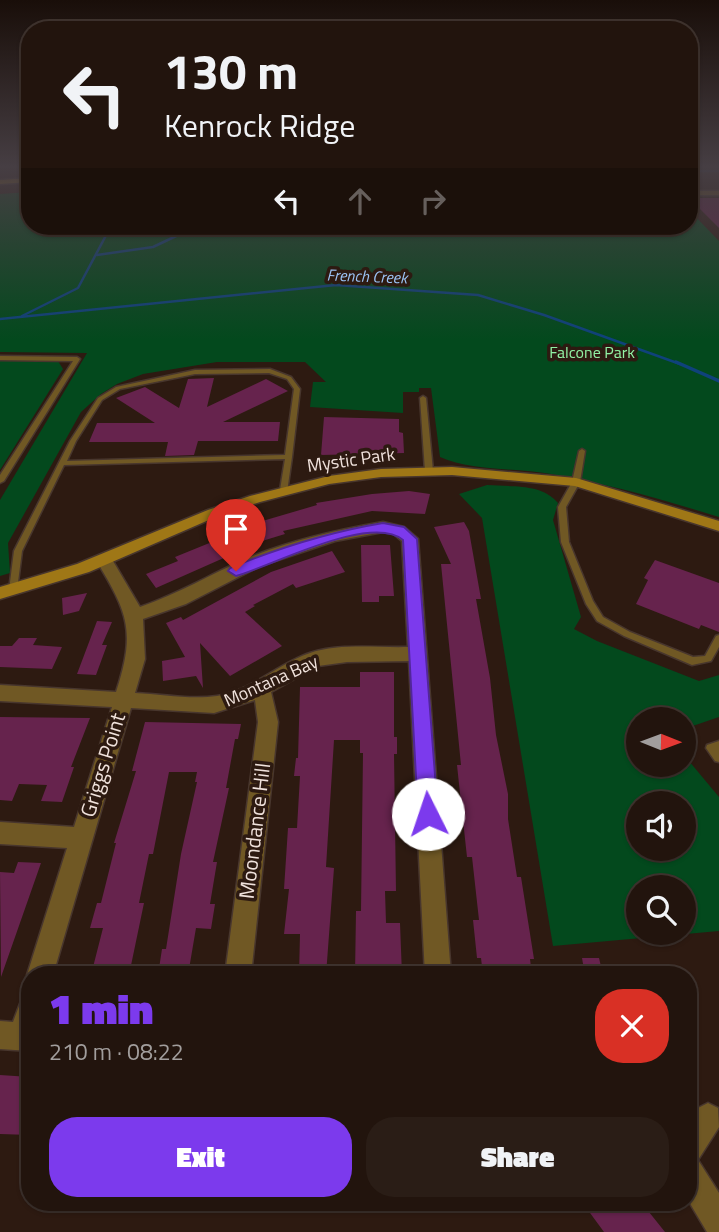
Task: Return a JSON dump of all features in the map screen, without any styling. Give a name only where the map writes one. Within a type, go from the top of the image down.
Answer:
[{"type":"street","name":"Mystic Park","points":[[7,592],[104,560],[214,513],[285,490],[329,480],[429,471],[492,473],[576,482],[719,526]]},
{"type":"street","points":[[104,560],[136,615],[180,600],[254,562],[289,549],[333,536],[383,527],[405,533],[412,544],[437,966]]},
{"type":"street","name":"Griggs Point","points":[[43,966],[136,659],[136,615]]},
{"type":"street","name":"Montana Bay","points":[[0,693],[214,705],[259,690],[314,659],[347,655],[417,654]]},
{"type":"street","name":"Moondance Hill","points":[[239,966],[268,723],[265,699],[259,690]]},
{"type":"street","points":[[0,833],[81,838]]},
{"type":"street","points":[[697,1135],[708,1118]]},
{"type":"street","points":[[697,1186],[719,1222]]},
{"type":"lane","points":[[0,358],[78,359],[0,481]]},
{"type":"lane","points":[[7,592],[18,551],[73,441],[100,399],[118,388],[195,372],[270,371],[289,377],[297,389],[285,490]]},
{"type":"lane","points":[[423,398],[429,471]]},
{"type":"lane","points":[[582,451],[576,482],[562,507],[565,542],[589,602],[600,619],[627,634],[692,661],[708,659],[719,638]]},
{"type":"lane","points":[[62,463],[289,457]]},
{"type":"lane","points":[[719,746],[711,748],[719,758]]},
{"type":"green space","name":"Falcone Park","points":[[0,225],[21,225],[21,235],[698,235],[698,225],[704,225],[719,241],[719,517],[594,483],[538,472],[466,465],[440,457],[431,388],[419,388],[419,392],[403,392],[403,413],[310,407],[313,382],[326,382],[305,362],[217,362],[143,374],[117,384],[81,412],[8,543],[10,573],[0,576],[0,500],[87,353],[0,352]]},
{"type":"green space","points":[[0,361],[58,361],[63,369],[0,470]]},
{"type":"green space","points":[[487,485],[526,487],[544,492],[558,503],[553,520],[581,617],[574,629],[597,641],[699,681],[719,675],[719,717],[696,725],[696,707],[626,707],[626,777],[696,777],[696,769],[719,797],[719,931],[696,933],[696,875],[626,875],[626,939],[553,946],[482,518],[459,494]]},
{"type":"building","points":[[214,378],[207,407],[266,379],[288,391],[223,422],[280,422],[278,441],[198,441],[194,455],[165,456],[168,442],[89,442],[97,423],[155,423],[116,398],[145,387],[179,408],[188,379]]},
{"type":"building","points":[[324,417],[399,419],[404,453],[321,455]]},
{"type":"building","points":[[409,491],[430,494],[425,514],[372,511],[283,531],[285,534],[233,550],[235,553],[156,588],[146,574],[178,561],[175,557],[234,533],[232,530],[317,505],[316,503]]},
{"type":"building","points":[[464,522],[469,531],[481,599],[476,599],[490,678],[496,735],[508,794],[508,819],[517,877],[521,877],[534,959],[530,959],[531,966],[482,966],[481,958],[477,958],[473,920],[479,920],[472,857],[467,857],[459,784],[457,765],[461,765],[441,564],[451,564],[434,527]]},
{"type":"building","points":[[361,545],[390,545],[394,596],[379,596],[379,602],[362,602]]},
{"type":"building","points":[[332,551],[345,572],[296,588],[293,584],[245,612],[282,646],[230,676],[200,643],[203,688],[196,676],[163,681],[162,661],[185,657],[166,623],[181,617],[183,620],[271,572]]},
{"type":"building","points":[[655,560],[719,583],[719,632],[701,625],[699,629],[636,604],[648,580],[644,578]]},
{"type":"building","points":[[87,593],[79,611],[63,615],[62,598]]},
{"type":"building","points":[[97,621],[112,622],[102,645],[107,645],[96,675],[77,674]]},
{"type":"building","points":[[19,638],[37,638],[33,645],[62,647],[52,669],[0,667],[0,646],[12,646]]},
{"type":"building","points":[[360,672],[394,672],[394,737],[397,737],[397,754],[394,754],[396,891],[385,891],[386,923],[400,923],[402,966],[355,966],[356,911],[361,911],[363,753],[360,753],[360,740],[334,740],[326,867],[334,868],[327,966],[299,966],[300,934],[284,934],[289,889],[284,889],[288,828],[297,828],[300,776],[294,776],[298,758],[300,687],[360,687]]},
{"type":"building","points":[[0,717],[90,718],[71,767],[74,767],[62,802],[41,801],[47,785],[19,784],[12,801],[0,800]]},
{"type":"building","points":[[145,722],[241,724],[238,739],[235,739],[226,788],[229,788],[213,862],[217,862],[210,904],[215,904],[211,929],[196,928],[190,966],[159,966],[162,949],[166,949],[197,772],[169,772],[153,854],[149,854],[139,903],[144,903],[131,966],[93,966],[103,928],[90,928],[97,903],[101,903],[114,843],[136,771],[132,771]]},
{"type":"building","points":[[18,862],[41,863],[1,977],[0,872],[14,873]]},
{"type":"building","points":[[582,958],[599,958],[601,966],[583,966]]},
{"type":"building","points":[[0,1075],[21,1076],[21,1135],[0,1134]]},
{"type":"building","points":[[589,1211],[650,1211],[665,1232],[604,1232]]},
{"type":"waterway","points":[[22,316],[78,288],[106,235]]},
{"type":"waterway","points":[[97,255],[153,247],[178,235]]},
{"type":"waterway","name":"French Creek","points":[[0,319],[336,285],[478,295],[544,315],[680,364]]},
{"type":"waterway","name":"French Creek","points":[[676,362],[719,381]]},
{"type":"route","points":[[236,571],[289,549],[333,536],[383,527],[399,530],[410,539],[428,814]]}]
